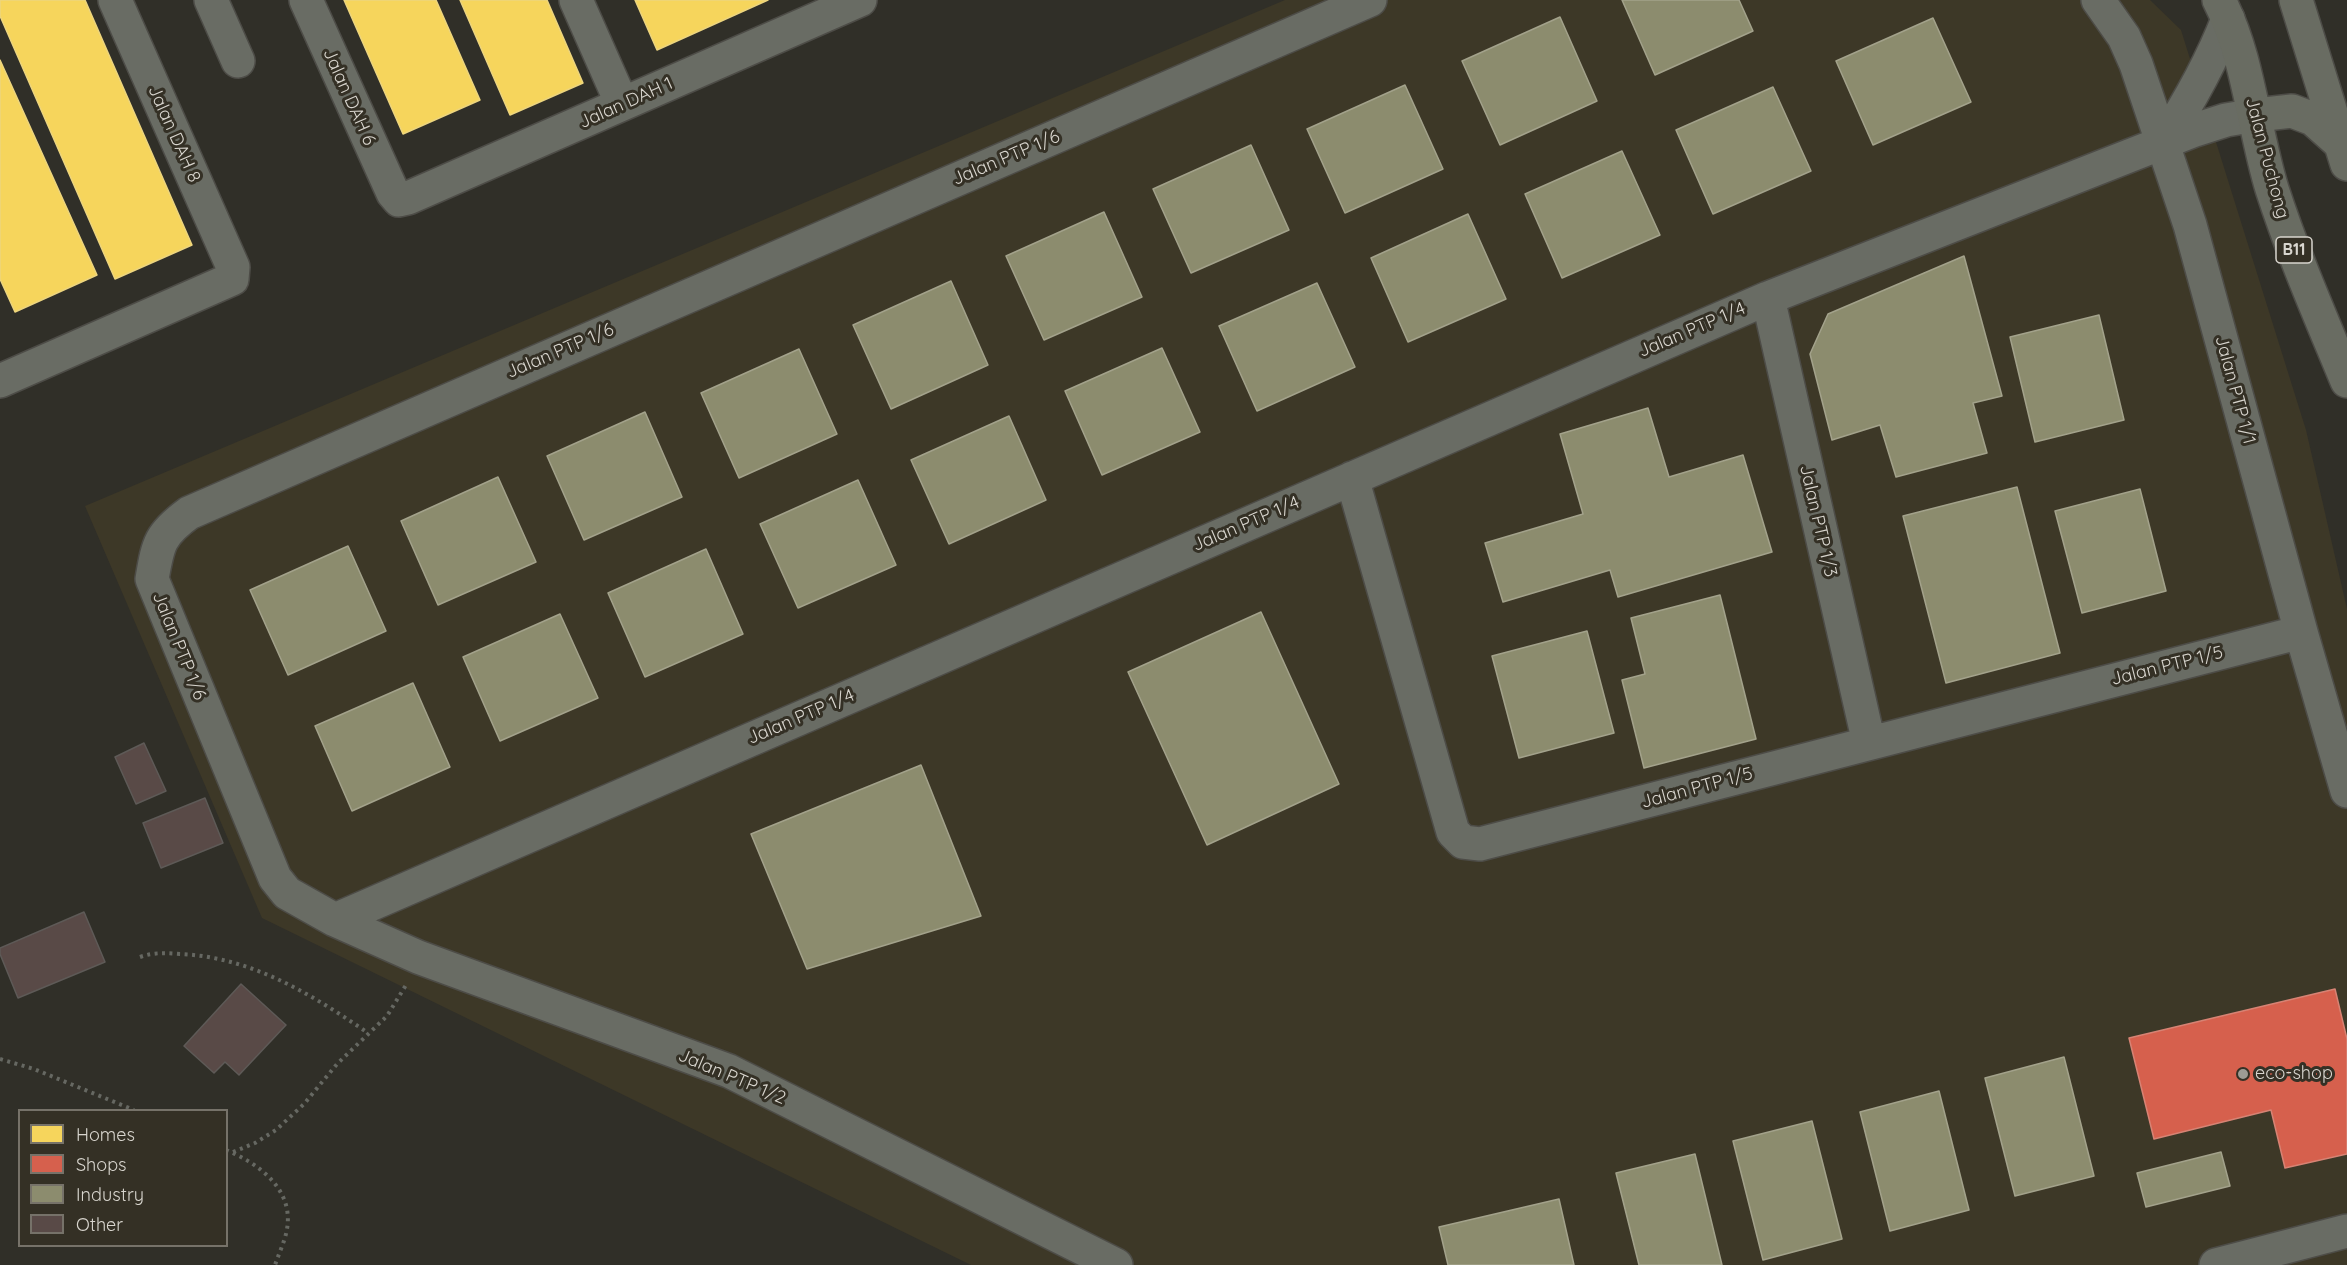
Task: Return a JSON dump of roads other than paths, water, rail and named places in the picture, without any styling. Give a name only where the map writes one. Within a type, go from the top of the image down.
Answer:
[{"type":"main road","points":[[2296,0],[2344,154]]},
{"type":"main road","name":"Jalan Puchong","points":[[2223,9],[2256,115],[2272,188],[2306,284],[2347,381]]},
{"type":"main road","points":[[2256,115],[2292,111],[2313,119],[2344,154]]},
{"type":"street","name":"Jalan DAH 8","points":[[4,369],[220,286],[232,279],[233,267],[115,0]]},
{"type":"street","points":[[211,0],[238,61]]},
{"type":"street","name":"Jalan DAH 6","points":[[306,0],[393,193]]},
{"type":"street","points":[[576,0],[622,104]]},
{"type":"street","name":"Jalan DAH 1","points":[[393,193],[399,200],[408,198],[860,0]]},
{"type":"street","name":"Jalan PTP 1/6","points":[[335,920],[287,893],[275,878],[152,579],[157,549],[169,527],[189,513],[1370,0]]},
{"type":"street","name":"Jalan PTP 1/1","points":[[2098,0],[2124,37],[2136,64],[2190,225],[2301,632],[2347,791]]},
{"type":"street","points":[[2163,142],[2209,66],[2223,9]]},
{"type":"street","name":"Jalan PTP 1/4","points":[[335,920],[1768,298],[2163,142],[2226,120],[2256,115]]},
{"type":"street","name":"Jalan PTP 1/3","points":[[1768,298],[1869,743]]},
{"type":"street","name":"Jalan PTP 1/5","points":[[1352,478],[1453,832],[1463,842],[1480,844],[2301,632]]},
{"type":"street","name":"Jalan PTP 1/2","points":[[335,920],[418,957],[729,1071],[1116,1265]]},
{"type":"street","points":[[2216,1265],[2347,1231]]},
{"type":"place","name":"eco-shop","points":[[2243,1074]]}]
